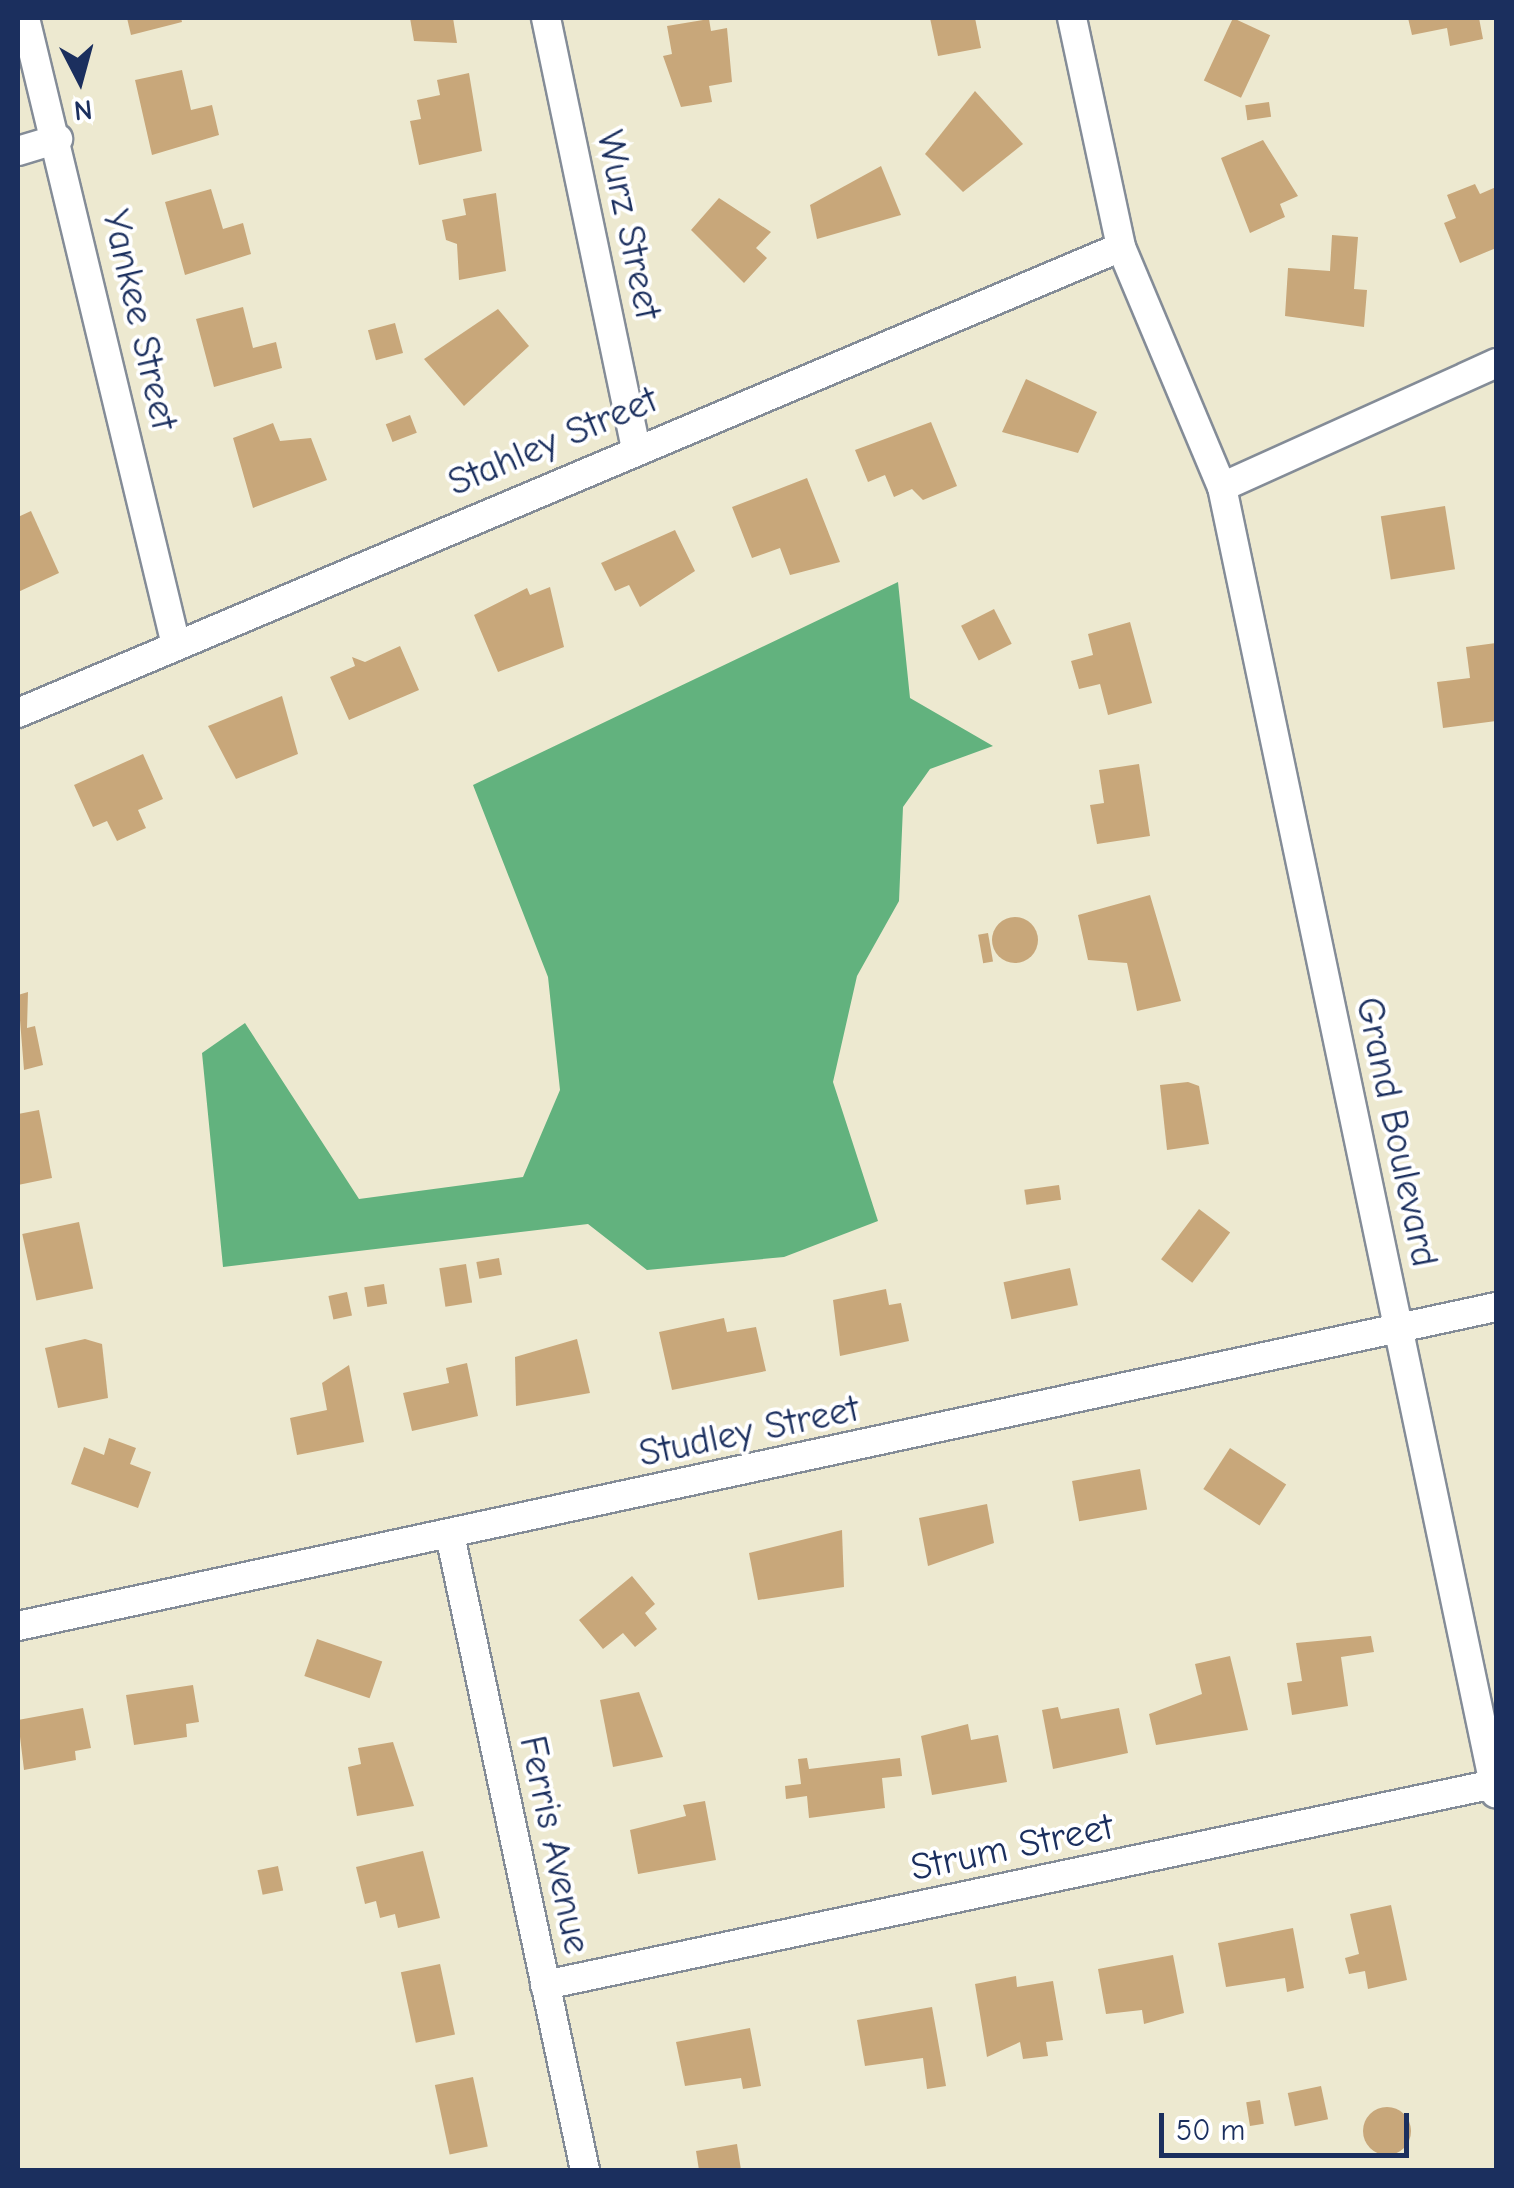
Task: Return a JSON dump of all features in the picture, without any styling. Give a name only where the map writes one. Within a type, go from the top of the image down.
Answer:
[{"type":"street","name":"Yankee Street","points":[[24,18],[58,139],[175,641]]},
{"type":"street","name":"Wurz Street","points":[[546,18],[636,448]]},
{"type":"street","points":[[1072,18],[1121,247]]},
{"type":"street","points":[[18,150],[58,139]]},
{"type":"street","name":"Stahley Street","points":[[18,714],[175,641],[1121,247]]},
{"type":"street","name":"Grand Boulevard","points":[[1121,247],[1222,486],[1495,1789]]},
{"type":"street","points":[[1222,486],[1496,363]]},
{"type":"street","name":"Studley Street","points":[[18,1626],[1496,1307]]},
{"type":"street","name":"Ferris Avenue","points":[[450,1535],[585,2170]]},
{"type":"street","name":"Strum Street","points":[[546,1985],[1495,1789]]},
{"type":"green space","points":[[898,582],[910,698],[993,746],[930,769],[903,807],[899,901],[857,976],[833,1082],[878,1221],[784,1257],[647,1270],[588,1224],[223,1267],[202,1053],[245,1023],[359,1199],[523,1177],[560,1090],[548,977],[473,785]]},
{"type":"building","points":[[127,18],[181,18],[182,22],[131,35]]},
{"type":"building","points":[[410,18],[453,18],[457,43],[414,41]]},
{"type":"building","points":[[930,18],[975,18],[981,48],[938,56]]},
{"type":"building","points":[[1233,18],[1270,35],[1241,98],[1204,81]]},
{"type":"building","points":[[1408,18],[1479,18],[1483,39],[1450,46],[1447,28],[1412,35]]},
{"type":"building","points":[[709,19],[711,31],[727,28],[732,82],[709,86],[712,102],[681,107],[663,56],[672,54],[667,26]]},
{"type":"building","points":[[182,70],[191,110],[212,105],[219,135],[152,155],[135,80]]},
{"type":"building","points":[[469,73],[482,151],[419,165],[410,121],[421,119],[417,100],[440,95],[437,80]]},
{"type":"building","points":[[975,91],[1023,144],[963,192],[925,154]]},
{"type":"building","points":[[1269,102],[1271,117],[1247,120],[1245,105]]},
{"type":"building","points":[[1263,140],[1298,196],[1280,204],[1285,217],[1250,233],[1221,158]]},
{"type":"building","points":[[881,166],[901,215],[817,239],[810,205]]},
{"type":"building","points":[[1475,184],[1480,194],[1496,187],[1496,248],[1460,263],[1444,223],[1456,218],[1447,195]]},
{"type":"building","points":[[211,189],[223,229],[243,223],[251,254],[185,275],[165,202]]},
{"type":"building","points":[[496,193],[506,271],[459,280],[457,244],[446,240],[442,220],[466,215],[463,199]]},
{"type":"building","points":[[719,198],[771,232],[756,248],[767,258],[744,283],[691,230]]},
{"type":"building","points":[[1332,235],[1358,237],[1354,289],[1367,290],[1364,327],[1285,316],[1288,268],[1330,271]]},
{"type":"building","points":[[243,307],[253,348],[276,342],[282,368],[214,387],[196,319]]},
{"type":"building","points":[[498,309],[529,346],[464,406],[424,359]]},
{"type":"building","points":[[395,323],[403,353],[376,360],[368,330]]},
{"type":"building","points":[[1026,379],[1097,412],[1078,453],[1002,432]]},
{"type":"building","points":[[410,415],[417,433],[393,442],[386,424]]},
{"type":"building","points":[[931,422],[957,486],[923,500],[912,489],[894,497],[885,475],[868,482],[855,450]]},
{"type":"building","points":[[273,423],[280,441],[311,438],[327,480],[253,508],[233,438]]},
{"type":"building","points":[[807,478],[840,562],[790,575],[780,548],[752,558],[732,507]]},
{"type":"building","points":[[1445,506],[1455,569],[1391,579],[1381,516]]},
{"type":"building","points":[[31,511],[59,573],[18,592],[18,517]]},
{"type":"building","points":[[675,530],[695,571],[640,607],[629,585],[615,591],[601,563]]},
{"type":"building","points":[[550,587],[564,647],[498,672],[474,615],[527,588],[530,595]]},
{"type":"building","points":[[994,609],[1012,644],[979,661],[961,626]]},
{"type":"building","points":[[1130,622],[1152,703],[1108,715],[1100,684],[1079,689],[1071,661],[1093,655],[1088,634]]},
{"type":"building","points":[[1496,643],[1496,721],[1443,728],[1437,682],[1470,678],[1466,647]]},
{"type":"building","points":[[400,646],[419,690],[349,720],[330,677],[355,666],[352,657],[365,662]]},
{"type":"building","points":[[282,696],[298,754],[236,779],[208,726]]},
{"type":"building","points":[[143,754],[163,799],[138,810],[146,828],[117,841],[107,821],[93,827],[74,785]]},
{"type":"building","points":[[1139,764],[1150,836],[1097,844],[1090,805],[1104,803],[1099,770]]},
{"type":"building","points":[[1150,895],[1181,1001],[1137,1011],[1127,963],[1088,960],[1078,915]]},
{"type":"building","points":[[1015,917],[1031,924],[1038,940],[1031,956],[1015,963],[999,956],[992,940],[999,924]]},
{"type":"building","points":[[988,933],[993,962],[983,963],[978,935]]},
{"type":"building","points":[[28,992],[27,1028],[35,1026],[43,1065],[24,1070],[18,995]]},
{"type":"building","points":[[1188,1082],[1199,1086],[1209,1144],[1167,1150],[1160,1085]]},
{"type":"building","points":[[39,1110],[52,1178],[18,1185],[18,1114]]},
{"type":"building","points":[[1059,1185],[1061,1200],[1026,1205],[1024,1190]]},
{"type":"building","points":[[1199,1209],[1230,1232],[1192,1283],[1161,1259]]},
{"type":"building","points":[[79,1222],[93,1289],[36,1301],[22,1234]]},
{"type":"building","points":[[499,1258],[502,1275],[479,1279],[476,1262]]},
{"type":"building","points":[[466,1264],[472,1303],[445,1307],[439,1268]]},
{"type":"building","points":[[1070,1268],[1078,1305],[1011,1319],[1003,1282]]},
{"type":"building","points":[[384,1284],[387,1304],[367,1307],[364,1287]]},
{"type":"building","points":[[886,1289],[889,1305],[901,1303],[909,1341],[840,1356],[833,1300]]},
{"type":"building","points":[[347,1292],[352,1315],[333,1319],[328,1296]]},
{"type":"building","points":[[724,1318],[727,1332],[756,1327],[766,1371],[672,1390],[659,1332]]},
{"type":"building","points":[[85,1339],[102,1344],[108,1398],[58,1408],[45,1348]]},
{"type":"building","points":[[577,1339],[590,1393],[516,1406],[515,1357]]},
{"type":"building","points":[[467,1363],[478,1416],[412,1431],[403,1393],[449,1383],[446,1368]]},
{"type":"building","points":[[349,1365],[364,1442],[297,1455],[290,1418],[327,1410],[322,1383]]},
{"type":"building","points":[[109,1438],[136,1448],[130,1464],[151,1472],[138,1508],[71,1484],[84,1447],[104,1455]]},
{"type":"building","points":[[1230,1448],[1286,1484],[1260,1526],[1203,1489]]},
{"type":"building","points":[[1140,1469],[1147,1509],[1079,1521],[1072,1481]]},
{"type":"building","points":[[987,1504],[994,1543],[928,1566],[919,1518]]},
{"type":"building","points":[[842,1530],[844,1587],[758,1600],[749,1553]]},
{"type":"building","points":[[632,1576],[655,1604],[645,1613],[657,1629],[635,1647],[623,1633],[603,1649],[579,1620]]},
{"type":"building","points":[[1371,1636],[1374,1652],[1341,1657],[1348,1706],[1292,1715],[1287,1683],[1302,1681],[1296,1643]]},
{"type":"building","points":[[317,1639],[382,1661],[370,1698],[304,1676]]},
{"type":"building","points":[[1230,1656],[1248,1730],[1156,1745],[1149,1714],[1202,1694],[1195,1664]]},
{"type":"building","points":[[193,1685],[199,1722],[186,1724],[187,1737],[134,1745],[126,1695]]},
{"type":"building","points":[[639,1692],[663,1757],[613,1767],[600,1700]]},
{"type":"building","points":[[1058,1707],[1061,1719],[1119,1708],[1128,1753],[1053,1769],[1042,1710]]},
{"type":"building","points":[[83,1708],[91,1748],[75,1751],[76,1760],[24,1770],[18,1720]]},
{"type":"building","points":[[968,1724],[971,1740],[998,1735],[1007,1782],[932,1795],[921,1736]]},
{"type":"building","points":[[393,1742],[414,1806],[357,1816],[348,1767],[361,1764],[358,1748]]},
{"type":"building","points":[[807,1758],[809,1769],[900,1758],[902,1776],[882,1778],[885,1808],[809,1818],[807,1796],[786,1799],[785,1786],[801,1784],[798,1759]]},
{"type":"building","points":[[705,1801],[716,1860],[638,1874],[630,1830],[686,1816],[683,1805]]},
{"type":"building","points":[[423,1851],[440,1918],[398,1928],[395,1914],[380,1918],[376,1901],[365,1904],[356,1867]]},
{"type":"building","points":[[278,1866],[283,1890],[263,1895],[257,1870]]},
{"type":"building","points":[[1391,1905],[1407,1980],[1368,1989],[1365,1971],[1349,1974],[1345,1958],[1359,1954],[1350,1914]]},
{"type":"building","points":[[1293,1928],[1304,1988],[1287,1992],[1285,1978],[1226,1987],[1218,1943]]},
{"type":"building","points":[[1173,1955],[1184,2013],[1144,2024],[1142,2010],[1106,2014],[1098,1969]]},
{"type":"building","points":[[440,1964],[455,2034],[416,2043],[401,1972]]},
{"type":"building","points":[[1016,1976],[1017,1987],[1053,1981],[1063,2040],[1046,2042],[1048,2056],[1023,2059],[1020,2042],[987,2057],[975,1984]]},
{"type":"building","points":[[932,2007],[946,2086],[927,2089],[923,2058],[865,2066],[857,2020]]},
{"type":"building","points":[[750,2028],[761,2086],[743,2089],[741,2078],[685,2086],[676,2042]]},
{"type":"building","points":[[473,2077],[488,2146],[450,2155],[435,2085]]},
{"type":"building","points":[[1321,2086],[1328,2119],[1295,2126],[1288,2093]]},
{"type":"building","points":[[1260,2100],[1264,2124],[1250,2126],[1246,2102]]},
{"type":"building","points":[[1387,2107],[1404,2114],[1411,2131],[1404,2148],[1387,2155],[1370,2148],[1363,2131],[1370,2114]]},
{"type":"building","points":[[737,2144],[741,2170],[699,2170],[696,2151]]}]
